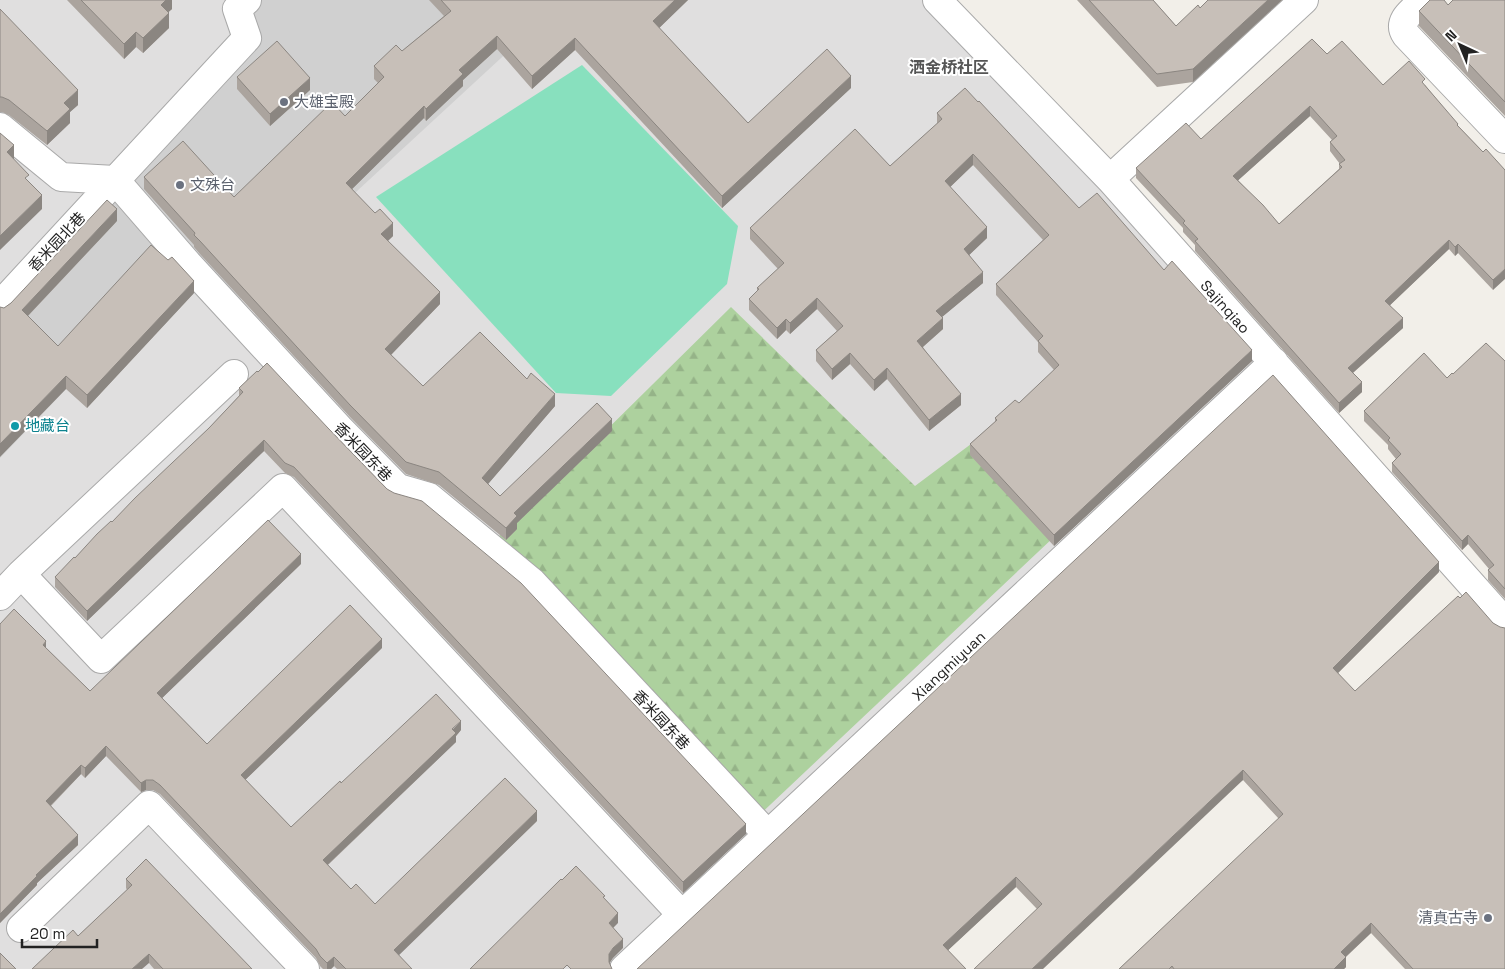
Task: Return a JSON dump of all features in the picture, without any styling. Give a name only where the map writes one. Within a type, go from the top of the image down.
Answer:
[{"type":"street","name":"香米园北巷","points":[[0,305],[247,38],[237,9],[247,0]]},
{"type":"street","name":"Sajinqiao","points":[[938,0],[1110,179],[1505,622]]},
{"type":"street","points":[[1110,179],[1304,0]]},
{"type":"street","points":[[1424,0],[1406,17],[1402,30],[1505,139]]},
{"type":"street","points":[[0,127],[61,177],[115,180]]},
{"type":"street","name":"香米园东巷","points":[[115,180],[188,264],[339,428],[391,481],[398,488],[428,497],[532,582],[768,835]]},
{"type":"street","name":"Xiangmiyuan","points":[[624,969],[1274,362]]},
{"type":"street","points":[[0,596],[21,574],[234,374]]},
{"type":"street","points":[[21,574],[101,659],[284,488],[682,915]]},
{"type":"street","points":[[21,928],[149,805],[305,969]]},
{"type":"shaded area","points":[[0,0],[922,0],[1265,366],[613,969],[0,969]]},
{"type":"shaded area","points":[[247,0],[564,0],[226,312],[185,265],[0,458],[0,301],[256,38]]},
{"type":"green space","points":[[582,65],[738,226],[727,284],[611,396],[556,393],[376,197]]},
{"type":"green space","points":[[731,307],[915,486],[971,444],[1055,536],[753,821],[496,539]]},
{"type":"building","points":[[81,0],[166,0],[161,5],[169,13],[143,38],[136,32],[124,44]]},
{"type":"building","points":[[441,0],[675,0],[653,21],[748,123],[827,49],[851,76],[722,196],[575,38],[532,76],[497,36],[459,70],[463,74],[426,109],[424,106],[346,183],[375,213],[380,209],[393,223],[381,234],[440,292],[385,349],[423,386],[480,332],[527,379],[531,373],[555,394],[482,478],[500,496],[597,403],[612,419],[514,513],[517,516],[506,528],[439,472],[406,462],[350,405],[194,235],[195,233],[144,177],[183,141],[234,197],[332,102],[345,116],[384,77],[374,66],[396,45],[402,51],[451,11]]},
{"type":"building","points":[[1089,0],[1153,0],[1176,26],[1198,5],[1200,8],[1208,0],[1268,0],[1193,69],[1157,74]]},
{"type":"building","points":[[1430,0],[1444,0],[1448,5],[1453,0],[1505,0],[1505,102],[1419,11]]},
{"type":"building","points":[[0,9],[78,90],[64,103],[70,109],[47,131],[9,100],[0,97]]},
{"type":"building","points":[[1312,39],[1327,54],[1342,41],[1383,85],[1409,61],[1425,79],[1422,82],[1457,125],[1483,152],[1486,149],[1505,170],[1505,269],[1493,280],[1458,244],[1455,247],[1449,240],[1385,301],[1403,318],[1348,368],[1362,382],[1339,403],[1195,241],[1198,239],[1183,223],[1185,221],[1136,168],[1186,123],[1201,139]],"holes":[[[1310,106],[1337,136],[1330,142],[1345,160],[1339,164],[1342,167],[1279,224],[1263,205],[1233,176]]]},
{"type":"building","points":[[277,41],[310,78],[270,114],[237,77]]},
{"type":"building","points":[[965,88],[1079,208],[1097,193],[1164,270],[1172,261],[1252,350],[1054,535],[970,444],[997,420],[995,418],[1015,400],[1019,403],[1059,365],[1038,341],[1043,336],[996,284],[1049,235],[973,154],[945,181],[987,227],[964,249],[983,272],[936,311],[943,318],[917,341],[961,394],[929,420],[887,368],[874,380],[850,353],[832,369],[816,350],[843,326],[817,298],[790,323],[786,319],[777,328],[749,299],[759,289],[757,288],[784,263],[750,228],[855,129],[890,166],[942,119],[937,113]]},
{"type":"building","points":[[0,133],[14,145],[7,152],[29,175],[25,178],[42,195],[0,236]]},
{"type":"building","points":[[107,200],[117,209],[22,310],[58,346],[151,245],[168,260],[172,257],[194,281],[87,395],[66,376],[0,444],[0,307],[4,308],[11,303]]},
{"type":"building","points":[[1486,343],[1505,361],[1505,589],[1488,570],[1494,565],[1468,535],[1462,541],[1392,463],[1401,454],[1388,440],[1390,438],[1364,411],[1424,353],[1447,378]]},
{"type":"building","points":[[267,363],[387,489],[394,493],[422,501],[521,583],[746,824],[683,882],[294,467],[285,463],[264,440],[87,611],[55,577],[97,534],[112,522],[209,428],[243,392],[239,388]]},
{"type":"building","points":[[1273,375],[1439,562],[1333,668],[1355,691],[1458,596],[1460,598],[1466,592],[1493,623],[1505,628],[1505,969],[1413,969],[1371,923],[1341,952],[1346,957],[1334,969],[1174,969],[1172,966],[1169,969],[1119,969],[1283,814],[1243,770],[1032,969],[974,969],[1042,904],[1016,877],[943,945],[966,969],[637,969]]},
{"type":"building","points":[[268,520],[301,554],[157,693],[207,744],[350,605],[382,639],[241,775],[291,827],[436,694],[461,721],[452,729],[456,733],[323,860],[351,889],[356,884],[375,904],[505,778],[537,811],[394,950],[412,969],[346,969],[334,957],[327,963],[316,949],[160,785],[153,780],[146,780],[141,783],[106,746],[85,768],[81,765],[46,801],[78,835],[36,875],[0,914],[0,624],[14,609],[46,641],[43,645],[90,691]]},
{"type":"building","points":[[146,859],[252,969],[163,969],[149,954],[132,969],[32,969],[73,930],[78,936],[132,885],[126,879]]},
{"type":"building","points":[[576,866],[605,896],[603,897],[618,913],[609,923],[623,939],[609,954],[609,962],[612,969],[571,969],[567,965],[563,969],[470,969],[561,879]]},
{"type":"building","points":[[0,953],[16,969],[0,969]]},
{"type":"place","name":"大雄宝殿","points":[[284,102]]},
{"type":"place","name":"文殊台","points":[[180,185]]},
{"type":"place","name":"地藏台","points":[[15,426]]},
{"type":"place","name":"清真古寺","points":[[1488,918]]},
{"type":"district","name":"洒金桥社区","points":[[949,67]]}]
